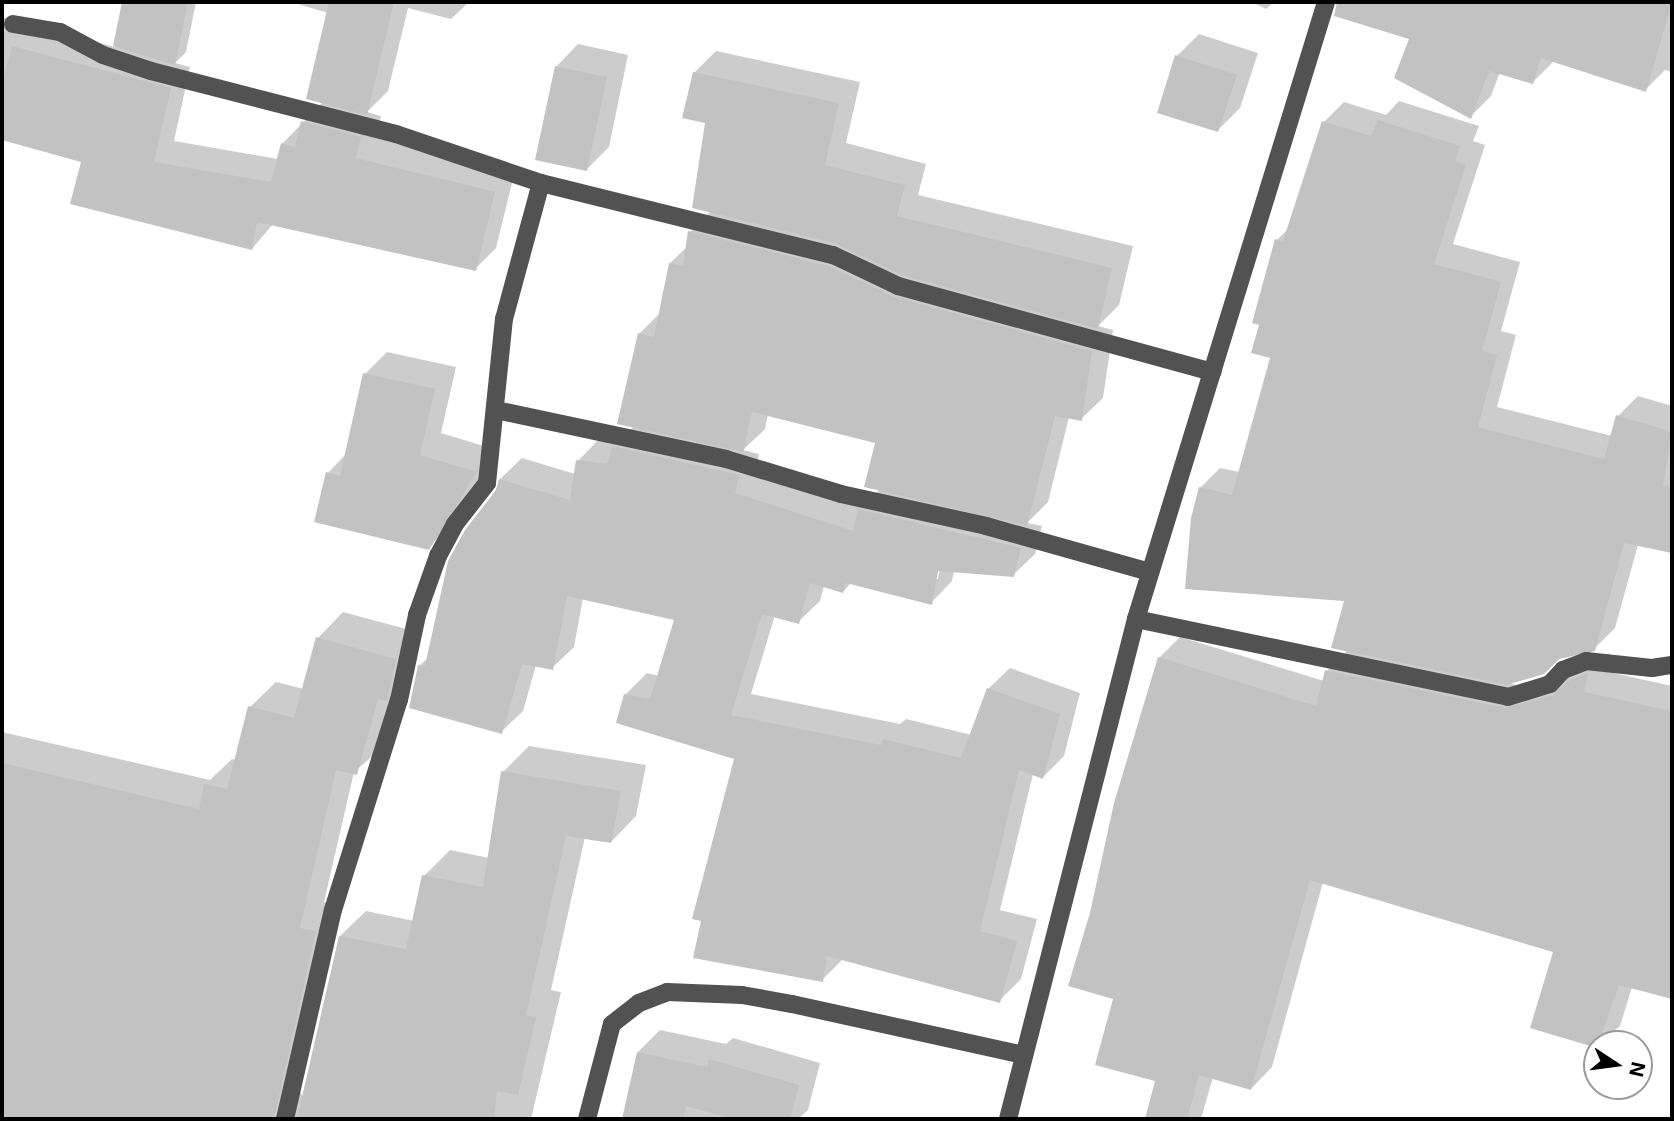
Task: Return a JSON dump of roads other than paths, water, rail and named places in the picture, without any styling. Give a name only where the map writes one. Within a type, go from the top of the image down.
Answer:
[{"type":"street","points":[[1008,1119],[1136,619],[1326,2]]},
{"type":"street","points":[[13,24],[60,32],[103,55],[151,71],[396,134],[541,183],[833,255],[898,286],[1212,372]]},
{"type":"street","points":[[285,1119],[337,898],[399,700],[417,615],[438,556],[455,524],[487,483],[504,320],[541,183]]},
{"type":"street","points":[[496,410],[726,459],[841,494],[986,526],[1150,572]]},
{"type":"street","points":[[1136,619],[1508,697],[1550,684],[1563,670],[1586,662],[1652,668],[1672,665]]},
{"type":"street","points":[[587,1119],[612,1024],[639,1003],[667,992],[755,997],[1023,1055]]}]
